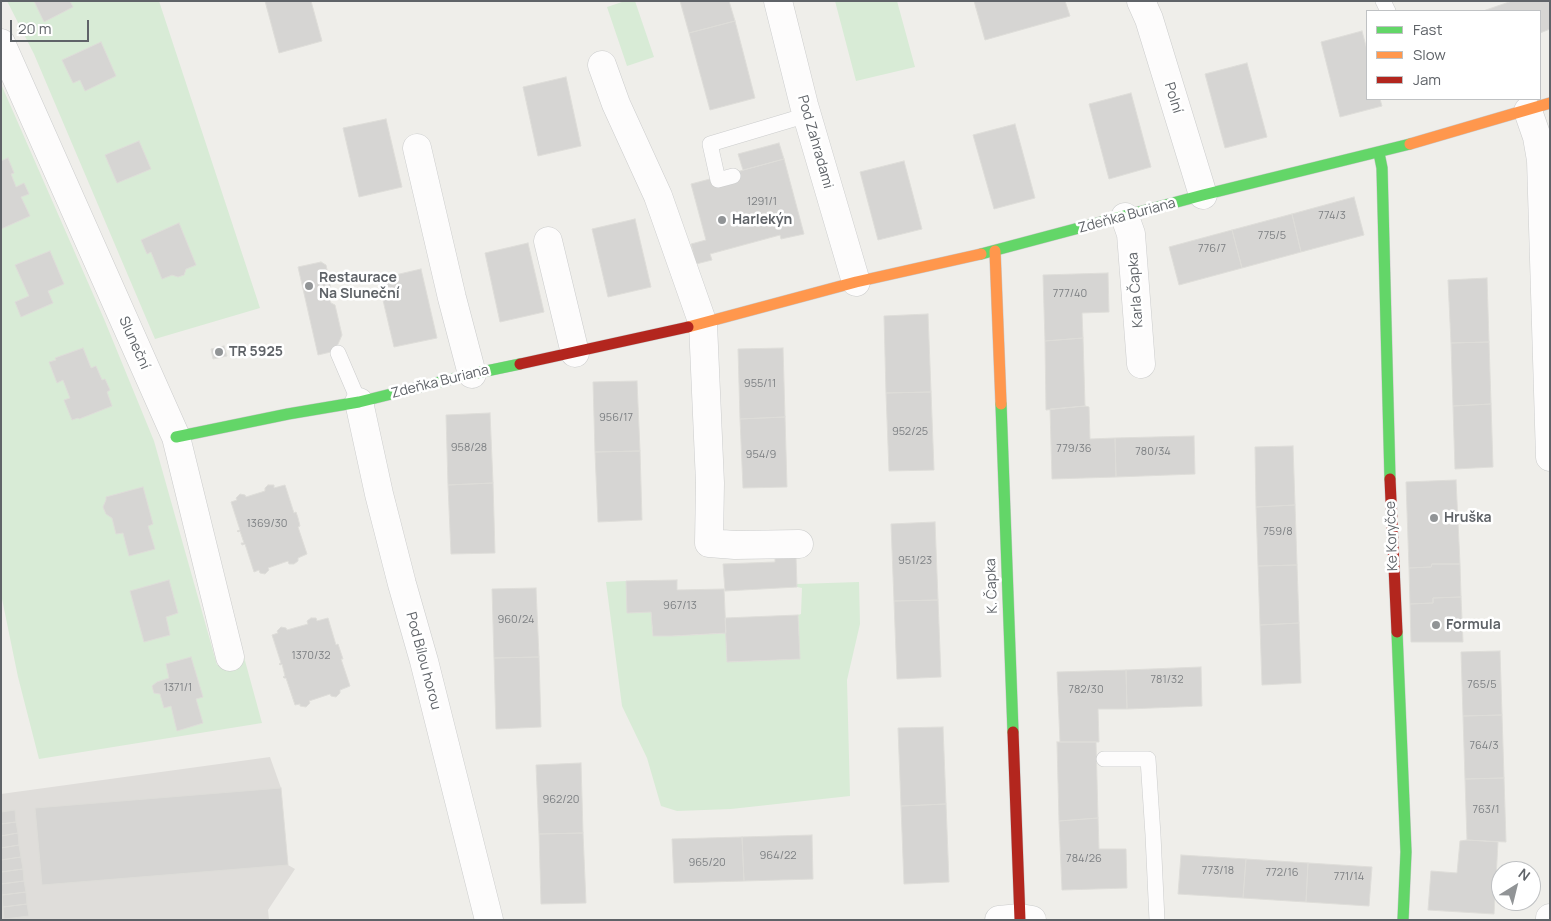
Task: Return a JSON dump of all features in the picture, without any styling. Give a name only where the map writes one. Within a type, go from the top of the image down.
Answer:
[{"type":"street","name":"Pod Zahradami","points":[[778,1],[807,115],[856,282]]},
{"type":"street","name":"Polní","points":[[1141,1],[1149,19],[1203,195]]},
{"type":"street","name":"Sluneční","points":[[1,43],[176,437],[230,657]]},
{"type":"street","points":[[602,65],[616,104],[658,196],[703,324],[710,483],[709,543],[735,545],[800,544]]},
{"type":"street","name":"Zdeňka Buriana","points":[[176,437],[288,414],[359,402],[472,374],[703,324],[856,282],[995,251],[1203,195],[1380,153],[1539,107]]},
{"type":"street","points":[[1539,107],[1537,137],[1541,160],[1550,457]]},
{"type":"street","points":[[417,148],[472,374]]},
{"type":"street","name":"Ke Koryčce","points":[[1380,153],[1384,227],[1390,479],[1406,852],[1403,920]]},
{"type":"street","name":"Karla Čapka","points":[[1125,217],[1131,234],[1141,364]]},
{"type":"street","points":[[548,241],[575,353]]},
{"type":"street","name":"K. Čapka","points":[[995,251],[1018,919]]},
{"type":"street","name":"Pod Bílou horou","points":[[359,402],[379,494],[424,661],[489,920]]},
{"type":"lane","points":[[733,176],[718,180],[710,144],[807,115]]},
{"type":"lane","points":[[338,353],[359,402]]},
{"type":"lane","points":[[1104,759],[1148,759],[1157,920]]},
{"type":"shaded area","points":[[270,757],[281,788],[288,865],[295,869],[268,910],[269,920],[1,920],[1,794]]},
{"type":"green space","points":[[7,1],[159,1],[260,308],[155,339],[34,54]]},
{"type":"green space","points":[[625,1],[635,1],[654,57],[627,66],[607,7]]},
{"type":"green space","points":[[835,1],[897,1],[915,67],[856,81]]},
{"type":"green space","points":[[1,84],[104,319],[154,441],[217,665],[244,657],[262,723],[39,759],[18,677],[1,594]]},
{"type":"green space","points":[[626,581],[651,612],[653,636],[726,633],[727,662],[799,659],[798,615],[801,614],[802,588],[797,587],[797,584],[859,582],[860,624],[847,680],[850,796],[731,809],[677,811],[661,806],[647,758],[622,706],[606,582]]},
{"type":"building","points":[[34,1],[70,1],[73,7],[44,22]]},
{"type":"building","points":[[265,1],[311,1],[322,41],[279,53]]},
{"type":"building","points":[[680,1],[729,1],[735,21],[689,33]]},
{"type":"building","points":[[974,1],[1065,1],[1070,16],[985,40]]},
{"type":"building","points":[[1512,1],[1550,1],[1550,29],[1541,33],[1541,10],[1486,10]]},
{"type":"building","points":[[735,21],[755,98],[710,110],[689,33]]},
{"type":"building","points":[[1362,31],[1366,46],[1366,100],[1380,100],[1382,106],[1340,117],[1321,42]]},
{"type":"building","points":[[101,42],[116,76],[85,91],[80,80],[73,83],[62,60]]},
{"type":"building","points":[[1247,63],[1267,137],[1225,148],[1205,74]]},
{"type":"building","points":[[566,77],[581,146],[538,156],[523,87]]},
{"type":"building","points":[[1131,93],[1151,167],[1109,179],[1089,104]]},
{"type":"building","points":[[386,119],[402,187],[359,197],[343,128]]},
{"type":"building","points":[[1015,124],[1035,198],[994,209],[973,135]]},
{"type":"building","points":[[139,141],[151,169],[117,183],[105,155]]},
{"type":"building","points":[[779,143],[784,159],[743,170],[738,154]]},
{"type":"building","points":[[8,158],[14,173],[11,174],[16,187],[24,183],[29,194],[21,197],[30,216],[1,229],[1,161]]},
{"type":"building","points":[[784,159],[804,234],[781,239],[780,235],[710,254],[712,260],[696,264],[691,244],[706,240],[691,184],[710,179],[712,184],[734,178],[733,173]]},
{"type":"building","points":[[904,161],[922,229],[878,240],[860,172]]},
{"type":"building","points":[[1354,197],[1364,235],[1301,252],[1292,214]]},
{"type":"building","points":[[1292,214],[1301,252],[1242,268],[1232,230]]},
{"type":"building","points":[[635,219],[651,287],[608,297],[592,229]]},
{"type":"building","points":[[179,223],[196,265],[186,269],[184,275],[178,277],[172,275],[162,279],[151,252],[147,254],[141,240]]},
{"type":"building","points":[[1232,230],[1242,268],[1179,285],[1169,247]]},
{"type":"building","points":[[528,243],[544,312],[500,322],[485,253]]},
{"type":"building","points":[[50,251],[64,284],[48,291],[53,303],[21,317],[15,302],[29,296],[15,265]]},
{"type":"building","points":[[321,262],[326,265],[332,294],[330,301],[335,305],[342,335],[335,351],[318,355],[298,267]]},
{"type":"building","points":[[421,269],[437,338],[394,347],[378,279]]},
{"type":"building","points":[[1108,273],[1109,312],[1082,313],[1083,338],[1045,341],[1043,275]]},
{"type":"building","points":[[1487,278],[1489,342],[1451,343],[1448,280]]},
{"type":"building","points":[[928,314],[931,392],[886,393],[884,316]]},
{"type":"building","points":[[1083,338],[1085,406],[1046,410],[1045,341]]},
{"type":"building","points":[[1489,342],[1491,404],[1453,406],[1451,343]]},
{"type":"building","name":"TR 5925","points":[[224,346],[227,356],[213,359],[211,349]]},
{"type":"building","points":[[83,348],[91,368],[96,366],[102,380],[105,379],[110,390],[107,392],[112,406],[72,420],[64,400],[70,398],[63,380],[57,383],[49,362]]},
{"type":"building","points":[[783,348],[785,417],[740,419],[738,349]]},
{"type":"building","points":[[637,381],[640,451],[595,452],[593,382]]},
{"type":"building","points":[[931,392],[934,470],[889,471],[886,393]]},
{"type":"building","points":[[1491,404],[1493,467],[1455,469],[1453,406]]},
{"type":"building","points":[[1089,407],[1090,439],[1115,438],[1116,477],[1052,479],[1050,409]]},
{"type":"building","points":[[490,413],[493,483],[448,485],[446,415]]},
{"type":"building","points":[[785,417],[787,487],[743,488],[740,419]]},
{"type":"building","points":[[1194,436],[1195,474],[1116,477],[1115,438]]},
{"type":"building","points":[[1293,446],[1295,505],[1256,507],[1255,447]]},
{"type":"building","points":[[640,451],[642,520],[598,522],[595,452]]},
{"type":"building","points":[[1456,480],[1460,564],[1432,564],[1431,567],[1409,568],[1406,482]]},
{"type":"building","points":[[493,483],[495,553],[451,554],[448,485]]},
{"type":"building","points":[[268,485],[274,485],[274,488],[285,485],[294,513],[296,512],[298,518],[300,526],[298,527],[307,554],[298,558],[298,561],[294,564],[289,564],[288,561],[268,568],[269,570],[265,574],[260,573],[259,570],[254,572],[245,544],[242,545],[241,543],[244,543],[240,531],[237,531],[240,530],[231,502],[237,500],[236,498],[240,494],[246,497],[265,491]]},
{"type":"building","points":[[143,487],[153,524],[148,526],[155,549],[129,556],[123,533],[116,534],[112,518],[106,514],[103,507],[106,497]]},
{"type":"building","points":[[1295,505],[1297,565],[1258,566],[1256,507]]},
{"type":"building","points":[[935,522],[938,600],[894,601],[891,524]]},
{"type":"building","points":[[796,557],[797,587],[725,591],[723,564],[775,562],[775,558]]},
{"type":"building","points":[[1432,564],[1460,564],[1461,597],[1433,598],[1433,603],[1410,604],[1409,568],[1431,567]]},
{"type":"building","points":[[1297,565],[1299,623],[1260,625],[1258,566]]},
{"type":"building","points":[[169,580],[178,613],[166,617],[170,635],[144,642],[130,591]]},
{"type":"building","points":[[677,580],[677,590],[724,589],[726,633],[653,636],[651,612],[627,613],[626,581]]},
{"type":"building","points":[[536,588],[539,657],[494,658],[492,589]]},
{"type":"building","points":[[1461,597],[1463,642],[1411,642],[1410,604],[1433,603],[1433,598]]},
{"type":"building","points":[[938,600],[941,677],[897,679],[894,601]]},
{"type":"building","points":[[798,615],[800,659],[727,662],[725,618]]},
{"type":"building","points":[[311,618],[316,618],[317,621],[328,618],[336,645],[338,644],[343,659],[341,659],[350,686],[340,690],[336,697],[330,694],[309,701],[310,703],[306,707],[300,706],[300,704],[295,705],[286,678],[283,677],[285,676],[282,664],[279,664],[281,663],[272,635],[278,633],[277,631],[281,627],[287,630],[308,624],[307,621]]},
{"type":"building","points":[[1299,623],[1301,683],[1262,685],[1260,625]]},
{"type":"building","points":[[1500,651],[1502,715],[1463,716],[1461,652]]},
{"type":"building","points":[[191,657],[203,697],[196,699],[203,723],[177,731],[171,706],[164,708],[160,694],[154,693],[152,686],[169,678],[166,664]]},
{"type":"building","points":[[539,657],[541,727],[496,729],[494,658]]},
{"type":"building","points":[[1201,667],[1202,706],[1127,709],[1126,670]]},
{"type":"building","points":[[1126,670],[1127,709],[1098,709],[1099,742],[1060,742],[1057,672]]},
{"type":"building","points":[[1502,715],[1504,778],[1465,779],[1463,716]]},
{"type":"building","points":[[943,727],[946,804],[901,806],[898,728]]},
{"type":"building","points":[[1057,742],[1096,742],[1098,818],[1059,821]]},
{"type":"building","points":[[581,763],[583,833],[539,834],[536,765]]},
{"type":"building","points":[[1504,778],[1506,842],[1467,840],[1465,779]]},
{"type":"building","points":[[281,788],[288,865],[42,885],[35,808]]},
{"type":"building","points":[[946,804],[949,882],[904,884],[901,806]]},
{"type":"building","points":[[15,810],[16,822],[1,824],[1,812]]},
{"type":"building","points":[[1098,818],[1099,849],[1126,849],[1127,888],[1062,890],[1059,821]]},
{"type":"building","points":[[16,822],[18,833],[1,836],[1,824]]},
{"type":"building","points":[[18,833],[19,845],[1,848],[1,836]]},
{"type":"building","points":[[583,833],[586,903],[541,904],[539,834]]},
{"type":"building","points":[[812,835],[813,879],[744,881],[742,837]]},
{"type":"building","points":[[742,837],[744,881],[674,883],[672,839]]},
{"type":"building","points":[[1460,841],[1498,842],[1497,861],[1491,861],[1491,911],[1494,911],[1494,914],[1428,910],[1431,871],[1457,873]]},
{"type":"building","points":[[19,845],[21,857],[1,860],[1,848]]},
{"type":"building","points":[[1181,855],[1246,859],[1243,898],[1178,894]]},
{"type":"building","points":[[21,857],[23,869],[1,872],[1,860]]},
{"type":"building","points":[[1246,859],[1308,863],[1306,902],[1243,898]]},
{"type":"building","points":[[1308,863],[1372,867],[1369,906],[1306,902]]},
{"type":"building","points":[[23,869],[24,881],[1,884],[1,872]]},
{"type":"building","points":[[24,881],[26,892],[2,895],[1,884]]},
{"type":"building","points":[[26,892],[27,904],[3,907],[2,895]]},
{"type":"building","points":[[27,904],[29,916],[4,919],[3,907]]},
{"type":"traffic: fast","points":[[981,254],[1203,195],[1410,144]]},
{"type":"traffic: fast","points":[[1379,153],[1382,168],[1390,479]]},
{"type":"traffic: fast","points":[[176,437],[288,414],[359,402],[520,364]]},
{"type":"traffic: fast","points":[[1001,404],[1013,732]]},
{"type":"traffic: fast","points":[[1397,632],[1406,852],[1403,920]]},
{"type":"traffic: slow","points":[[1410,144],[1550,103]]},
{"type":"traffic: slow","points":[[995,251],[1001,404]]},
{"type":"traffic: slow","points":[[688,327],[856,282],[981,254]]},
{"type":"traffic: jam","points":[[520,364],[688,327]]},
{"type":"traffic: jam","points":[[1390,479],[1397,632]]},
{"type":"traffic: jam","points":[[1013,732],[1020,920]]},
{"type":"place","name":"Harlekýn","points":[[722,220]]},
{"type":"place","name":"Restaurace Na Sluneční","points":[[309,286]]},
{"type":"place","name":"TR 5925","points":[[219,352]]},
{"type":"place","name":"Hruška","points":[[1434,518]]},
{"type":"place","name":"Formula","points":[[1436,625]]}]
